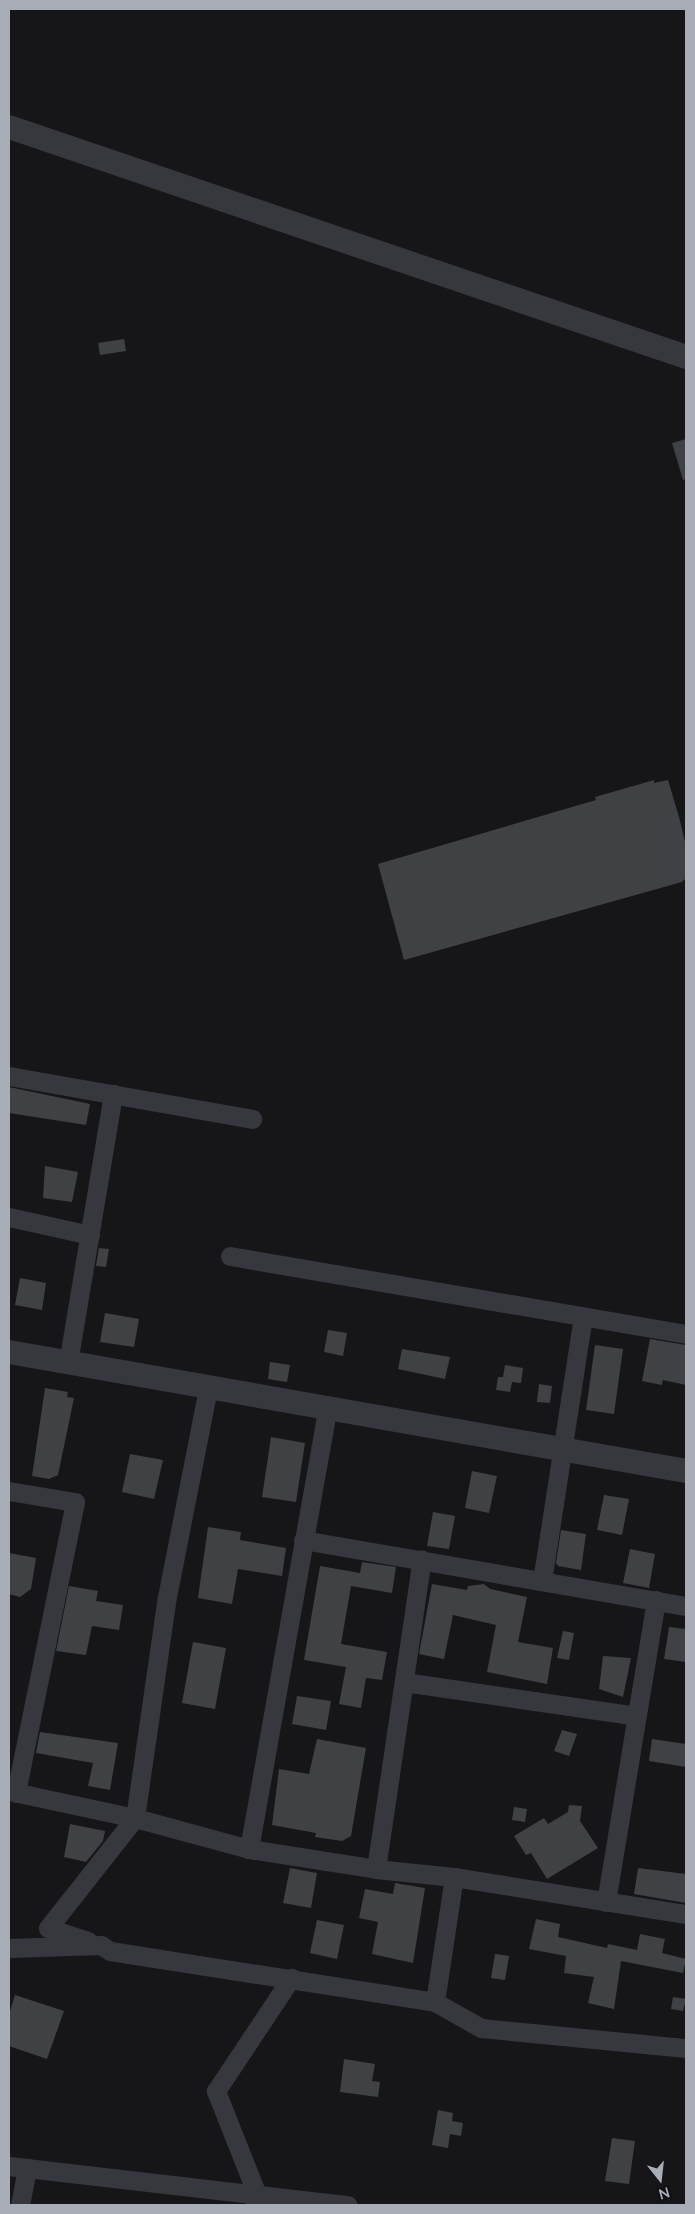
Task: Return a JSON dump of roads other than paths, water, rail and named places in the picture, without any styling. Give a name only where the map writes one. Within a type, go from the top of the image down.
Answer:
[{"type":"street","points":[[9,127],[686,357]]},
{"type":"street","points":[[9,1076],[252,1119]]},
{"type":"street","points":[[68,1363],[113,1094]]},
{"type":"street","points":[[9,1217],[90,1235]]},
{"type":"street","points":[[230,1256],[686,1334]]},
{"type":"street","points":[[542,1581],[584,1316]]},
{"type":"street","points":[[9,1352],[686,1471]]},
{"type":"street","points":[[208,1388],[167,1597],[135,1818],[48,1928],[102,1945],[110,1951],[435,2002],[481,2028],[686,2048]]},
{"type":"street","points":[[249,1849],[327,1409]]},
{"type":"street","points":[[9,1491],[75,1502],[12,1792],[135,1818],[249,1849],[376,1869],[454,1877],[686,1914]]},
{"type":"street","points":[[303,1540],[686,1606]]},
{"type":"street","points":[[376,1869],[422,1560]]},
{"type":"street","points":[[606,1902],[656,1600]]},
{"type":"street","points":[[404,1682],[637,1716]]},
{"type":"street","points":[[435,2002],[454,1877]]},
{"type":"street","points":[[9,1948],[102,1945]]},
{"type":"street","points":[[255,2199],[216,2091],[291,1978]]},
{"type":"street","points":[[20,2205],[18,2167],[255,2199],[348,2205]]}]
